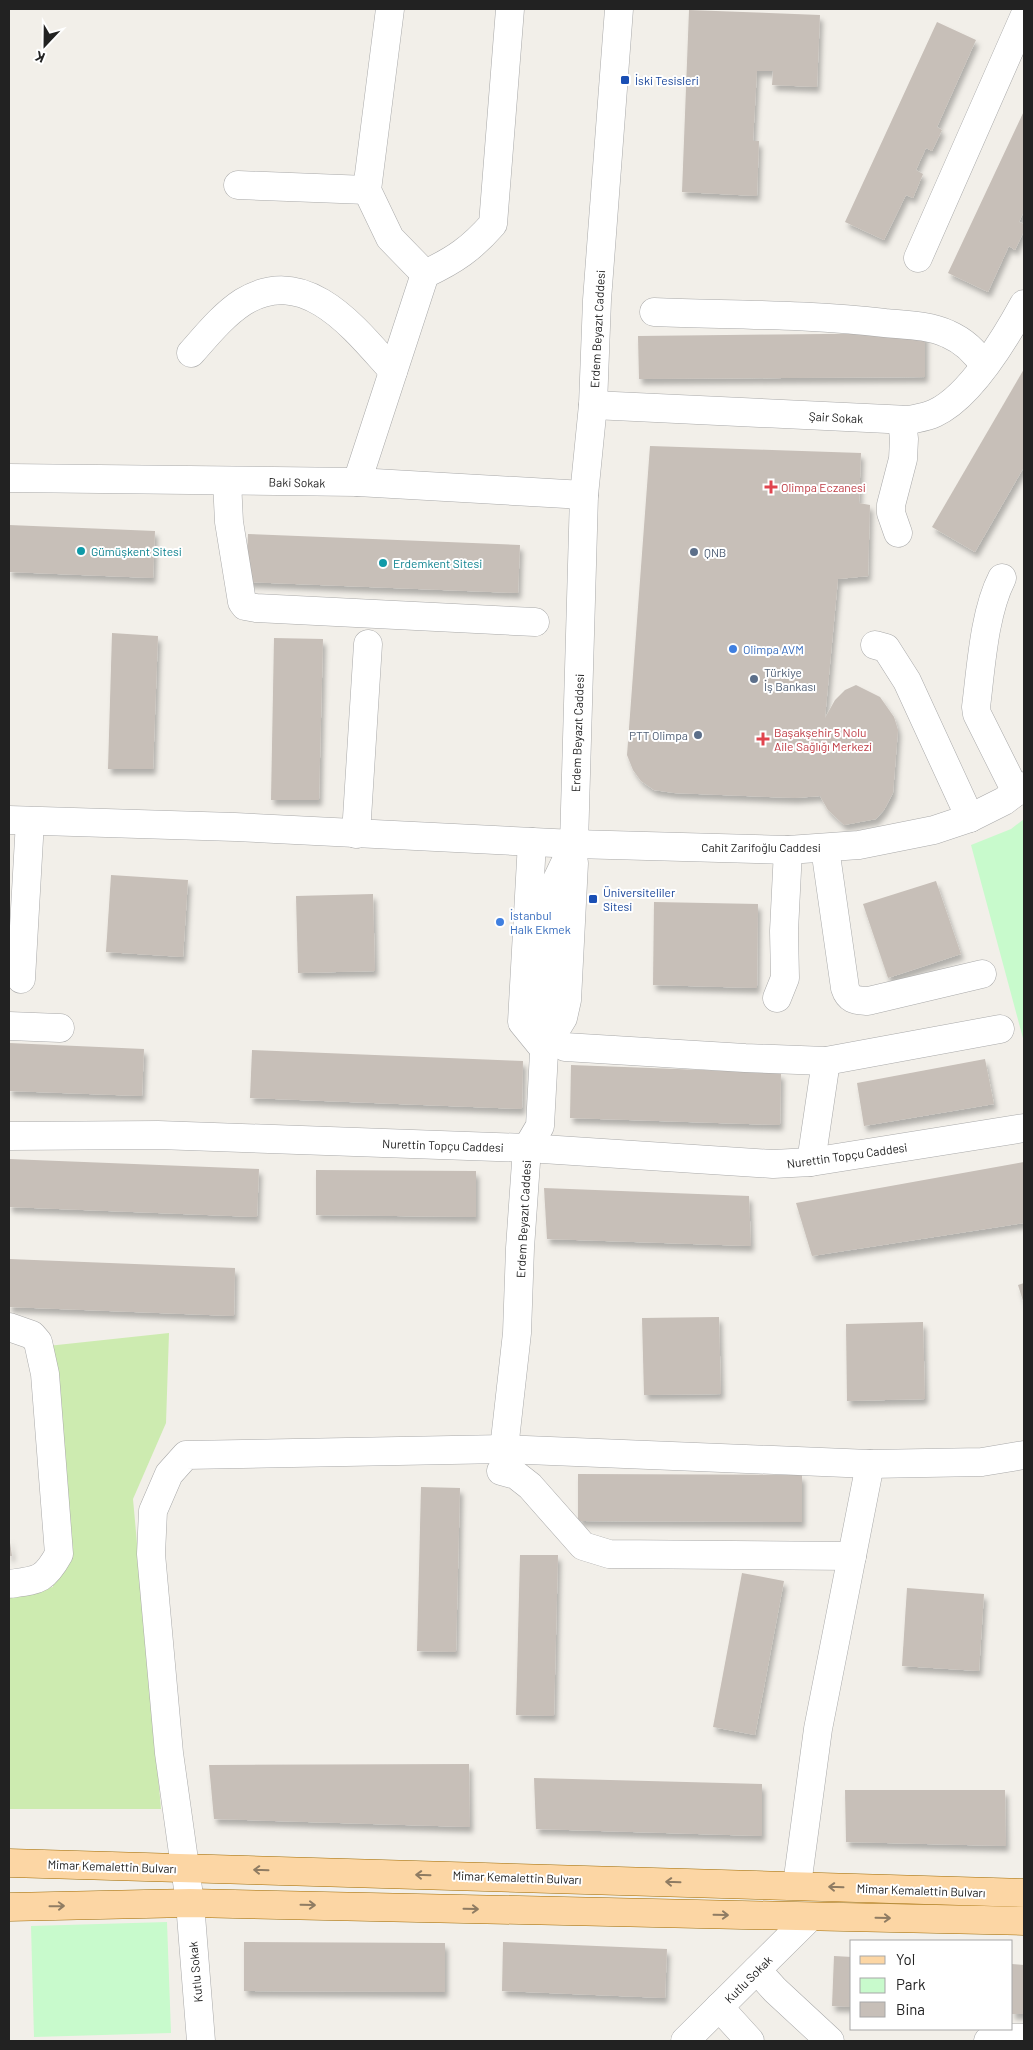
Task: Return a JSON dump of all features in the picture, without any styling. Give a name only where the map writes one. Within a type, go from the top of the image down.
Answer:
[{"type":"main road","name":"Mimar Kemalettin Bulvarı","points":[[9,1863],[1024,1893]]},
{"type":"main road","points":[[9,1907],[190,1903],[1024,1922]]},
{"type":"street","points":[[390,9],[367,190],[390,238],[425,274]]},
{"type":"street","points":[[357,482],[425,274],[460,256],[476,244],[493,224],[510,9]]},
{"type":"street","name":"Erdem Beyazıt Caddesi","points":[[502,1460],[517,1333],[520,1248],[527,1148],[540,1126],[554,1048],[553,888],[574,844],[584,495],[593,404],[597,300],[619,9]]},
{"type":"street","points":[[918,258],[1024,16]]},
{"type":"street","points":[[238,185],[367,190]]},
{"type":"street","points":[[191,353],[230,311],[244,302],[259,295],[288,291],[316,298],[328,305],[365,340],[393,371]]},
{"type":"street","name":"Şair Sokak","points":[[593,404],[909,420],[935,413],[957,399],[984,366],[1013,325],[1024,304]]},
{"type":"street","points":[[654,312],[818,318],[920,327],[947,333],[959,340],[976,353],[984,366]]},
{"type":"street","points":[[898,533],[891,513],[891,505],[903,459],[904,439],[902,420]]},
{"type":"street","name":"Baki Sokak","points":[[9,478],[357,482],[584,495]]},
{"type":"street","points":[[227,481],[229,522],[242,602],[245,606],[535,622]]},
{"type":"street","points":[[1002,578],[996,590],[990,612],[976,707],[977,714],[1020,789]]},
{"type":"street","points":[[356,834],[368,644]]},
{"type":"street","points":[[875,645],[886,648],[906,681],[970,818]]},
{"type":"street","name":"Cahit Zarifoğlu Caddesi","points":[[19,820],[574,844],[788,850],[859,845],[934,830],[970,818],[1004,801],[1020,789]]},
{"type":"street","points":[[19,820],[21,979]]},
{"type":"street","points":[[532,842],[522,1022],[554,1048],[826,1061],[1000,1028]]},
{"type":"street","points":[[826,848],[846,988],[850,998],[854,1000],[868,1000],[982,974]]},
{"type":"street","points":[[777,998],[785,978],[784,931],[788,850]]},
{"type":"street","points":[[9,1026],[60,1028]]},
{"type":"street","points":[[811,1162],[826,1061]]},
{"type":"street","name":"Nurettin Topçu Caddesi","points":[[9,1136],[158,1136],[527,1148],[773,1164],[811,1162],[1024,1128]]},
{"type":"street","points":[[9,1327],[32,1335],[38,1342],[45,1374],[59,1554],[49,1572],[36,1581],[9,1584]]},
{"type":"street","name":"Kutlu Sokak","points":[[201,2041],[190,1903],[169,1753],[151,1554],[153,1511],[169,1474],[186,1455],[870,1464],[982,1462],[1024,1455]]},
{"type":"street","points":[[502,1460],[530,1486],[583,1546],[609,1554],[852,1556]]},
{"type":"street","points":[[797,1885],[818,1729],[870,1464]]},
{"type":"street","name":"Kutlu Sokak","points":[[685,2041],[810,1916]]},
{"type":"street","points":[[757,1970],[775,1990],[830,2041]]},
{"type":"street","points":[[719,2007],[750,2041]]},
{"type":"street","points":[[988,2041],[992,2038],[1024,2038]]},
{"type":"green space","points":[[1024,819],[1024,1042],[971,845],[1011,829]]},
{"type":"green space","points":[[169,1333],[166,1423],[133,1499],[161,1809],[9,1809],[9,1593],[53,1587],[29,1348]]},
{"type":"green space","points":[[167,1922],[171,2033],[34,2037],[31,1926]]},
{"type":"building","points":[[689,10],[820,15],[817,87],[772,85],[773,71],[757,71],[753,141],[759,141],[757,196],[682,192]]},
{"type":"building","points":[[937,22],[976,40],[937,127],[942,130],[932,151],[926,148],[916,170],[923,174],[913,198],[906,195],[884,240],[845,222]]},
{"type":"building","points":[[1024,111],[1024,211],[1019,222],[1024,224],[1024,231],[1015,250],[1009,246],[988,292],[948,273]]},
{"type":"building","points":[[925,333],[925,377],[639,379],[638,336]]},
{"type":"building","points":[[1024,369],[1024,467],[975,552],[932,527]]},
{"type":"building","name":"Olimpa AVM","points":[[650,446],[861,453],[859,503],[870,505],[868,576],[838,579],[825,718],[835,700],[845,690],[856,685],[880,697],[894,717],[898,730],[893,793],[884,810],[876,819],[844,825],[828,810],[820,796],[795,798],[674,793],[654,790],[641,781],[633,770],[627,755]]},
{"type":"building","name":"Gümüşkent Sitesi","points":[[9,525],[155,531],[153,578],[9,572]]},
{"type":"building","name":"Erdemkent Sitesi","points":[[248,534],[520,545],[518,593],[246,582]]},
{"type":"building","points":[[112,633],[158,636],[153,769],[108,769]]},
{"type":"building","points":[[274,638],[323,639],[319,800],[271,800]]},
{"type":"building","points":[[111,875],[188,880],[183,957],[106,952]]},
{"type":"building","points":[[936,881],[961,954],[888,978],[863,904]]},
{"type":"building","points":[[373,894],[375,971],[298,973],[296,896]]},
{"type":"building","points":[[654,902],[758,904],[757,988],[653,985]]},
{"type":"building","points":[[9,1043],[144,1049],[142,1096],[9,1091]]},
{"type":"building","points":[[252,1050],[523,1061],[522,1109],[250,1098]]},
{"type":"building","points":[[985,1059],[994,1104],[864,1126],[857,1083]]},
{"type":"building","points":[[571,1065],[781,1073],[780,1125],[570,1118]]},
{"type":"building","points":[[9,1159],[259,1169],[257,1217],[9,1207]]},
{"type":"building","points":[[1024,1162],[1024,1223],[812,1256],[796,1203]]},
{"type":"building","points":[[316,1170],[476,1171],[476,1217],[316,1215]]},
{"type":"building","points":[[544,1188],[749,1196],[751,1246],[547,1239]]},
{"type":"building","points":[[9,1259],[235,1268],[234,1316],[9,1307]]},
{"type":"building","points":[[1024,1283],[1024,1304],[1018,1285]]},
{"type":"building","points":[[719,1317],[721,1394],[644,1395],[642,1318]]},
{"type":"building","points":[[923,1322],[925,1399],[847,1401],[846,1324]]},
{"type":"building","points":[[578,1474],[802,1475],[802,1522],[578,1521]]},
{"type":"building","points":[[421,1487],[460,1488],[456,1652],[417,1651]]},
{"type":"building","points":[[9,1536],[12,1556],[9,1556]]},
{"type":"building","points":[[520,1555],[558,1555],[554,1716],[516,1715]]},
{"type":"building","points":[[742,1573],[784,1581],[755,1735],[713,1727]]},
{"type":"building","points":[[907,1588],[984,1594],[979,1671],[902,1666]]},
{"type":"building","points":[[469,1764],[470,1827],[214,1819],[209,1765]]},
{"type":"building","points":[[534,1778],[762,1784],[762,1836],[536,1829]]},
{"type":"building","points":[[845,1790],[1005,1790],[1006,1846],[846,1842]]},
{"type":"building","points":[[244,1942],[445,1943],[445,1992],[244,1991]]},
{"type":"building","points":[[503,1942],[667,1949],[665,1998],[502,1991]]},
{"type":"building","points":[[834,1956],[850,1957],[850,2007],[832,2006]]},
{"type":"building","points":[[1013,1964],[1024,1965],[1024,2014],[1013,2014]]},
{"type":"place","name":"İski Tesisleri","points":[[625,80]]},
{"type":"place","name":"Olimpa Eczanesi","points":[[771,487]]},
{"type":"place","name":"Gümüşkent Sitesi","points":[[81,551]]},
{"type":"place","name":"QNB","points":[[694,552]]},
{"type":"place","name":"Erdemkent Sitesi","points":[[383,563]]},
{"type":"place","name":"Olimpa AVM","points":[[733,649]]},
{"type":"place","name":"Türkiye İş Bankası","points":[[754,679]]},
{"type":"place","name":"PTT Olimpa","points":[[698,735]]},
{"type":"place","name":"Başakşehir 5 Nolu Aile Sağlığı Merkezi","points":[[763,739]]},
{"type":"place","name":"Üniversiteliler Sitesi","points":[[593,899]]},
{"type":"place","name":"İstanbul Halk Ekmek","points":[[500,922]]}]
